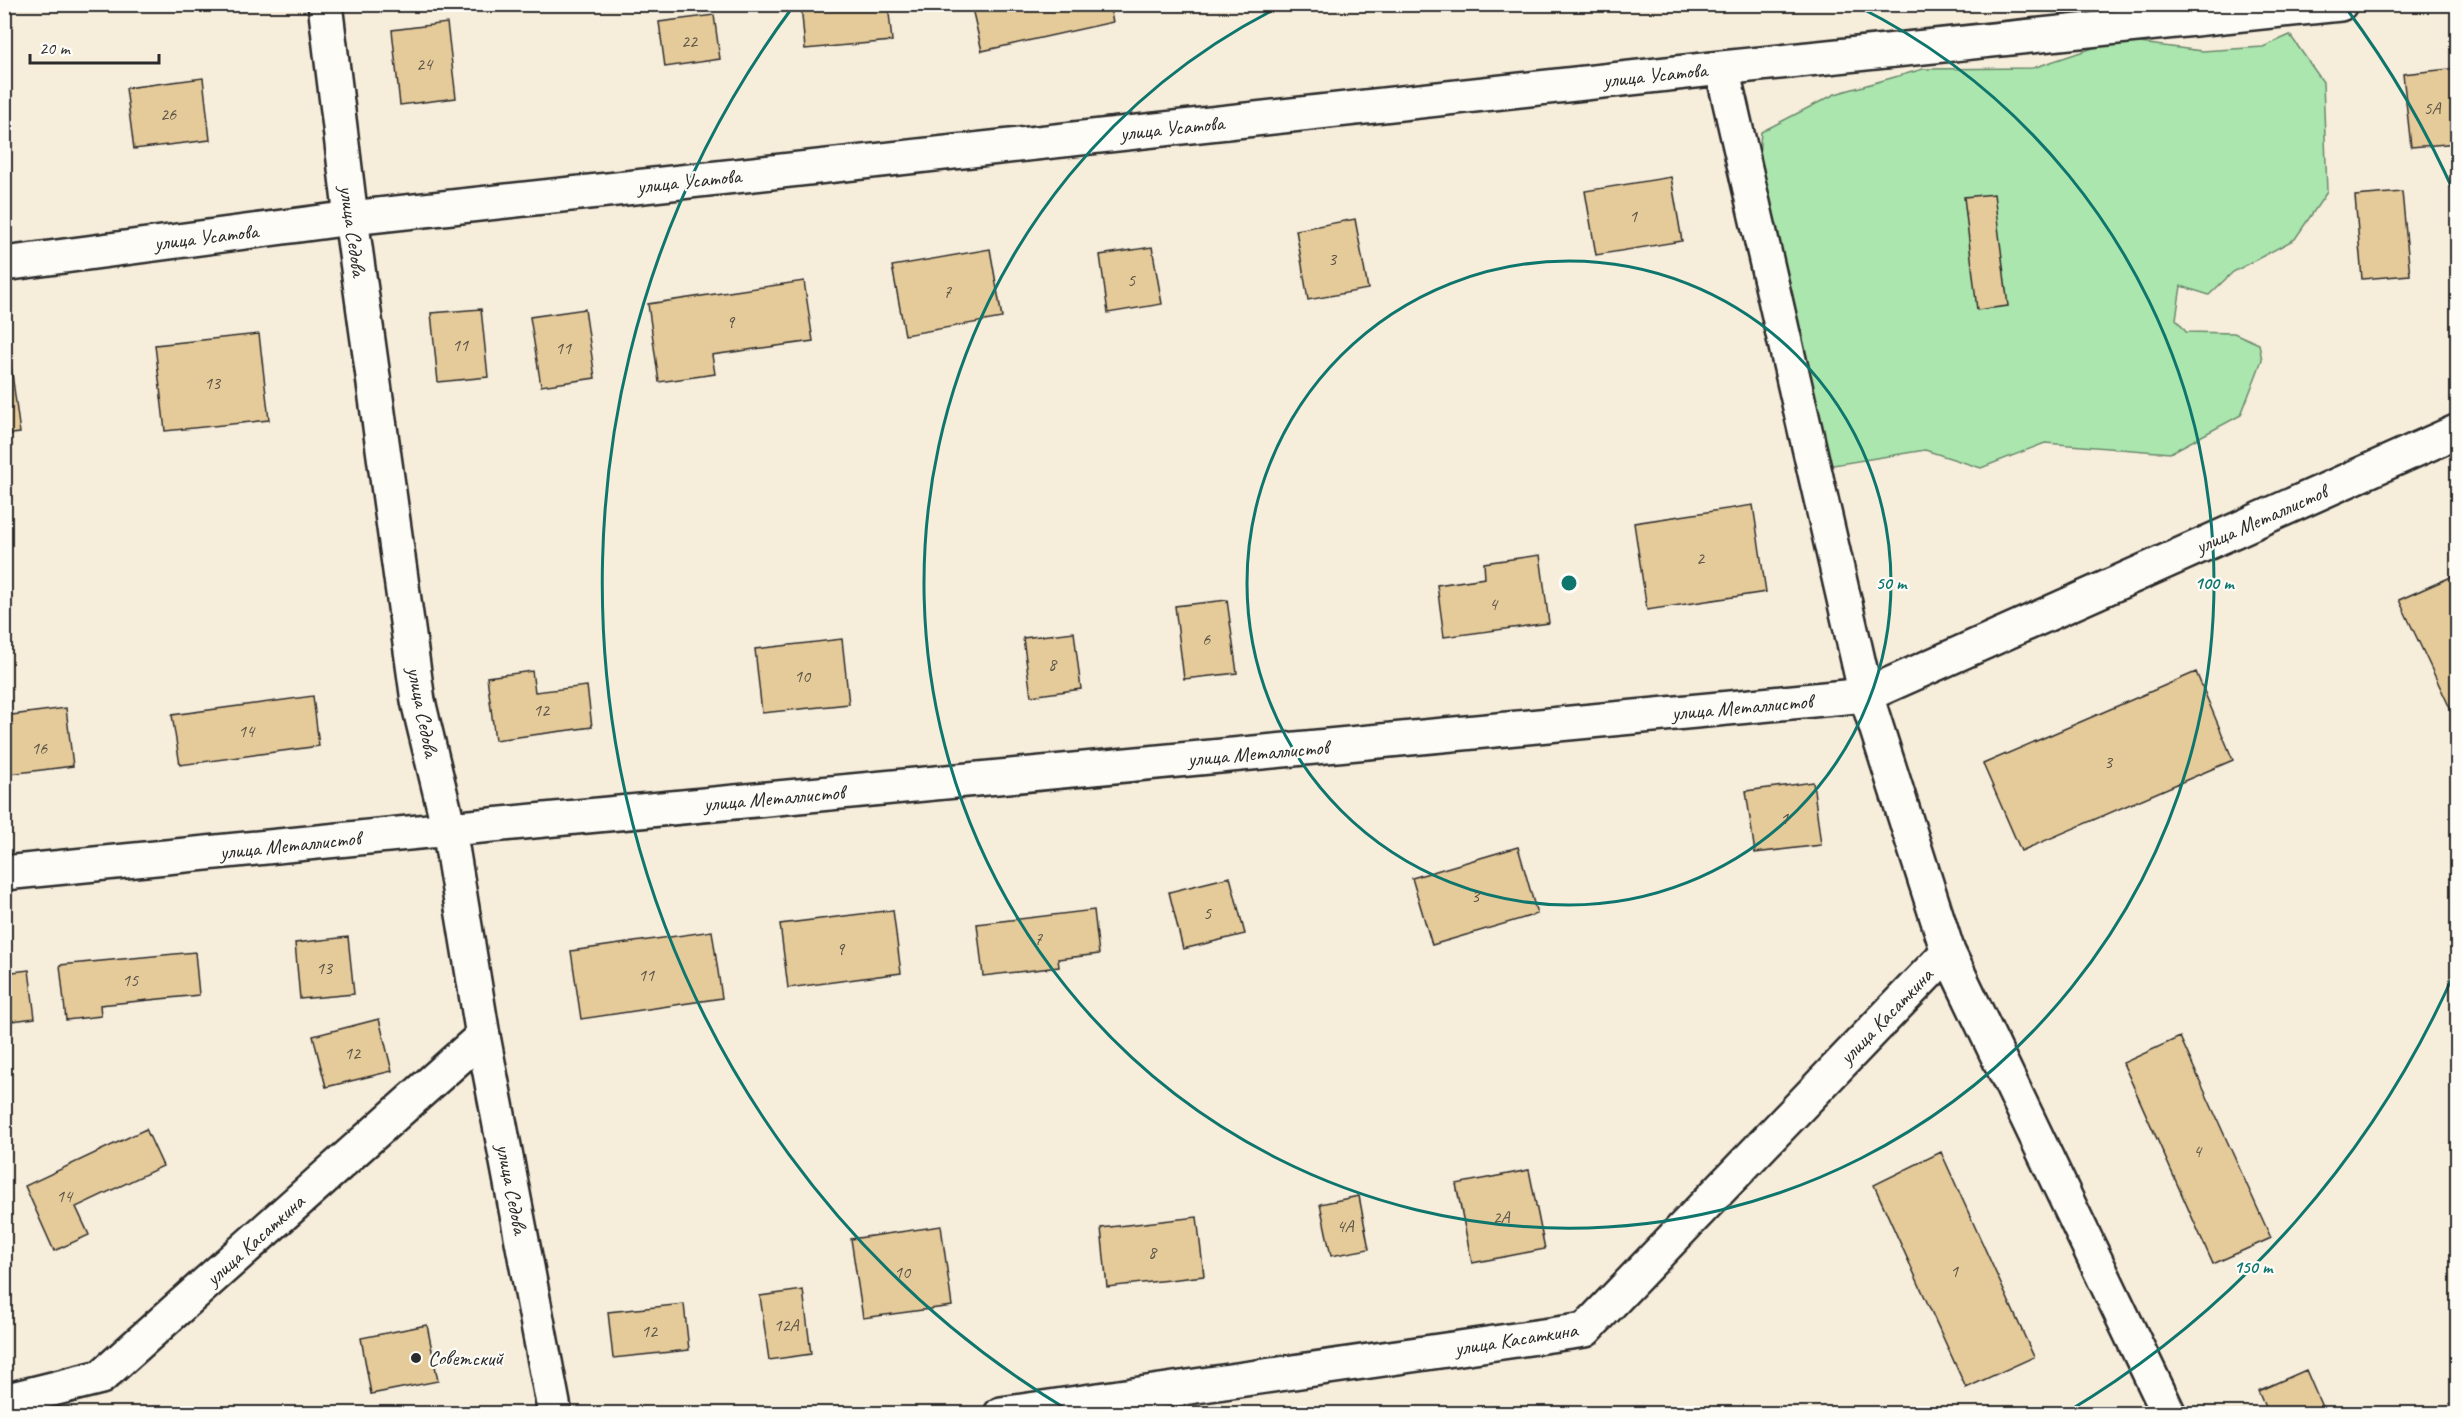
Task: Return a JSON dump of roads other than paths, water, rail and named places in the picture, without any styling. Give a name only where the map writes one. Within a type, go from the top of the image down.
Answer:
[{"type":"street","name":"улица Седова","points":[[325,4],[351,218],[418,701],[449,829],[483,1036],[555,1413]]},
{"type":"street","name":"улица Усатова","points":[[4,264],[351,218],[1722,68],[2340,4]]},
{"type":"street","points":[[1722,68],[1866,695],[1948,952],[2169,1413]]},
{"type":"street","name":"улица Металлистов","points":[[4,873],[1866,695],[2457,431]]},
{"type":"street","name":"улица Касаткина","points":[[1000,1413],[1585,1330],[1948,952]]},
{"type":"street","name":"улица Касаткина","points":[[4,1401],[101,1377],[483,1036]]},
{"type":"place","name":"Советский","points":[[416,1358]]}]
